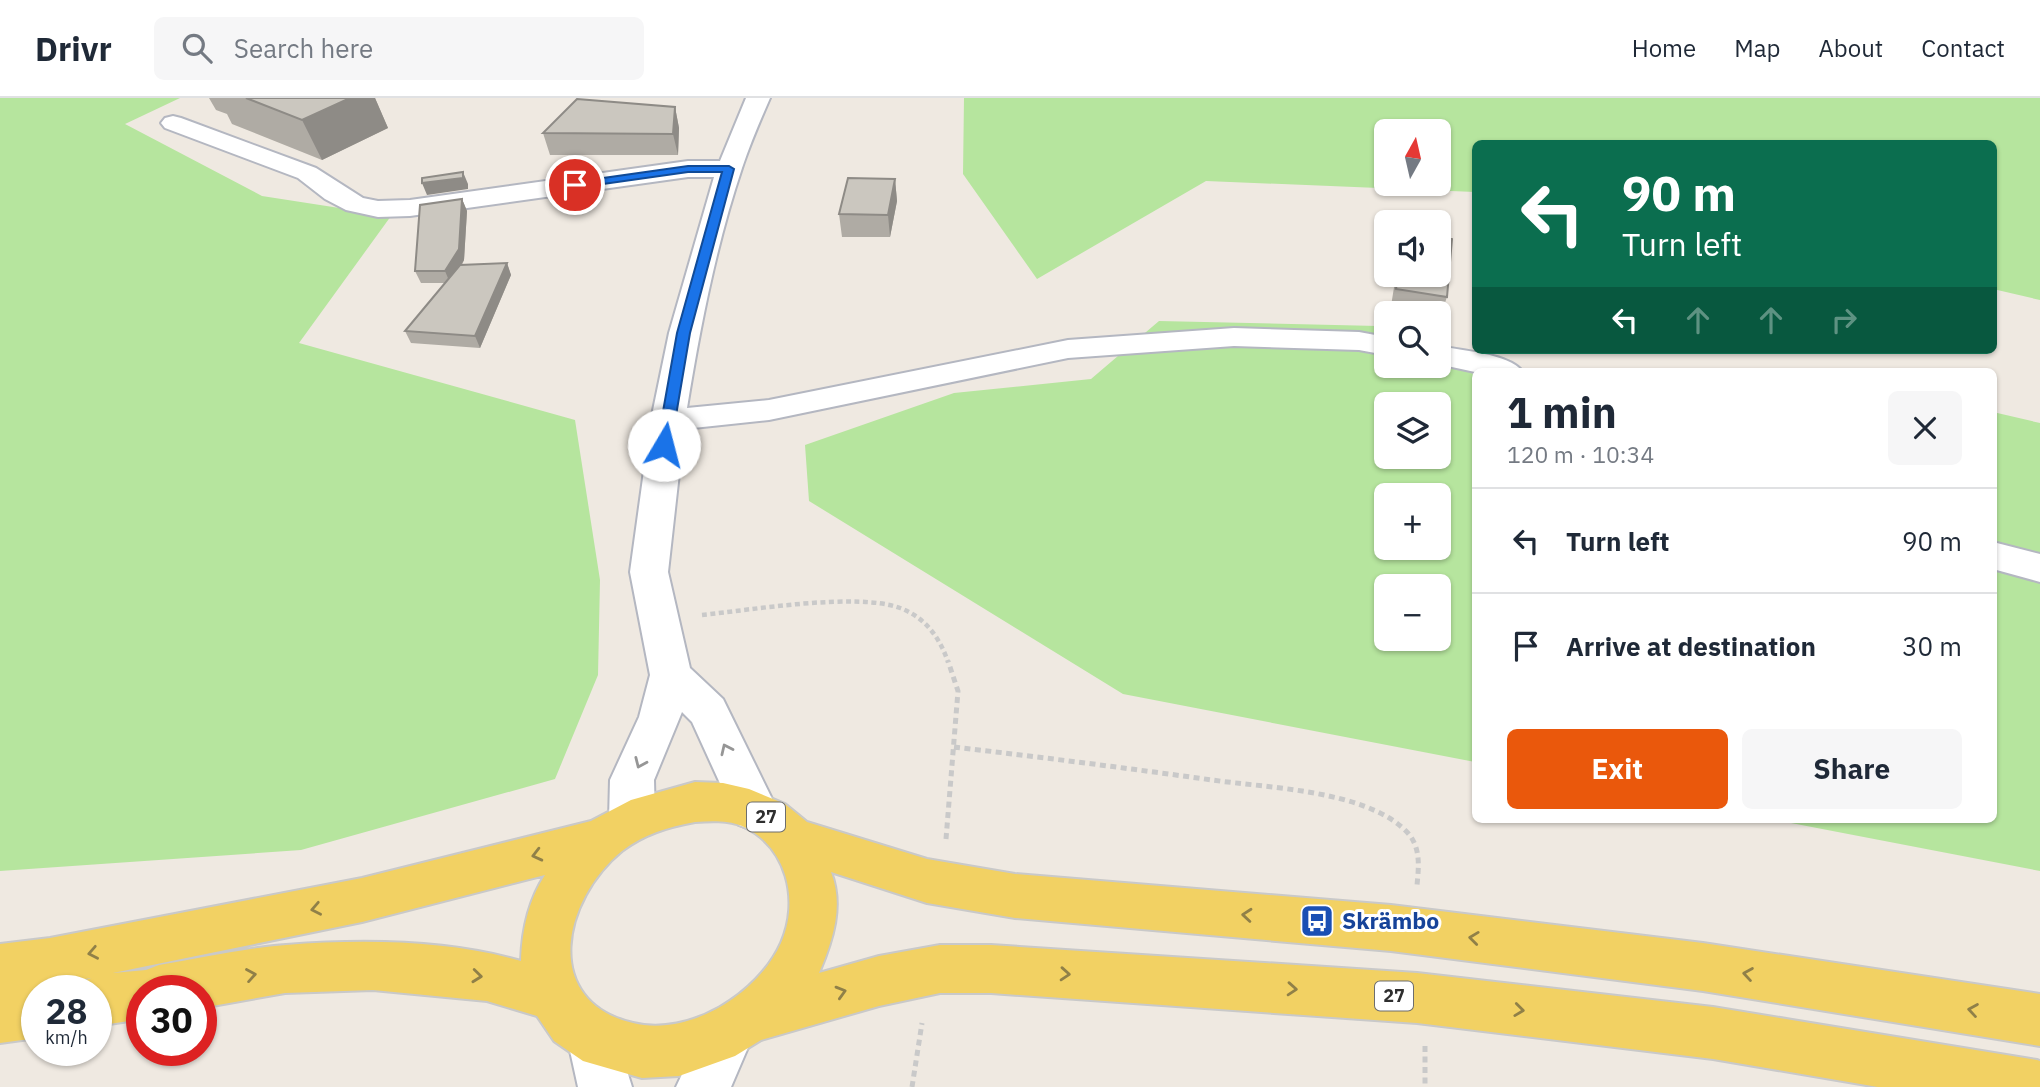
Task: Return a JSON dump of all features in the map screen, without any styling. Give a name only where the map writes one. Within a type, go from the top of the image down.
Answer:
[{"type":"main road","name":"27","points":[[0,968],[50,962],[362,900],[618,829],[663,807],[695,802],[727,802],[755,811],[777,823],[794,839],[808,864],[816,894],[813,926],[801,959],[780,990],[741,1024]]},
{"type":"main road","name":"27","points":[[618,829],[568,877],[554,901],[547,924],[544,949],[546,974],[554,996],[570,1019],[593,1037],[617,1047],[643,1052],[672,1051],[702,1044],[741,1024],[879,981],[940,968],[991,969],[1417,998],[1713,1033],[2037,1087]]},
{"type":"main road","name":"27","points":[[794,839],[927,881],[1015,896],[1391,928],[1703,967],[2040,1020]]},
{"type":"main road","points":[[217,980],[285,969],[373,966],[487,976],[554,996]]},
{"type":"main road","points":[[0,1017],[21,1014]]},
{"type":"street","points":[[618,829],[632,780],[660,717],[671,675],[649,572],[667,420],[684,333],[729,169],[758,98]]},
{"type":"street","points":[[173,124],[307,173],[334,193],[355,204],[379,209],[410,208],[688,169],[729,169]]},
{"type":"street","points":[[667,420],[769,410],[1068,349],[1234,337],[1374,344]]},
{"type":"street","points":[[1451,358],[1498,368]]},
{"type":"street","points":[[1997,556],[2040,568]]},
{"type":"street","points":[[671,675],[708,711],[755,811]]},
{"type":"street","points":[[703,1087],[741,1024]]},
{"type":"street","points":[[593,1037],[605,1087]]},
{"type":"path","points":[[660,623],[725,611],[870,602],[901,608],[928,625],[943,646],[958,691],[946,842]]},
{"type":"path","points":[[954,747],[1311,795],[1371,810],[1398,825],[1412,839],[1419,854],[1415,898]]},
{"type":"path","points":[[912,1087],[922,1023]]},
{"type":"path","points":[[1425,1042],[1425,1087]]},
{"type":"green space","points":[[0,98],[180,98],[125,124],[262,196],[391,216],[299,343],[575,420],[600,580],[598,675],[555,779],[301,850],[0,871]]},
{"type":"green space","points":[[964,98],[2040,98],[2040,300],[1997,290],[1997,140],[1472,140],[1472,192],[1451,191],[1451,119],[1374,119],[1374,188],[1206,181],[1037,279],[963,174]]},
{"type":"green space","points":[[1159,321],[1374,326],[1374,378],[1451,378],[1451,362],[1472,373],[1472,761],[1123,694],[809,501],[805,445],[954,393],[1091,379]]},
{"type":"green space","points":[[1997,413],[2040,423],[2040,871],[1791,823],[1997,823]]},
{"type":"building","points":[[246,98],[350,98],[302,120]]},
{"type":"building","points":[[577,99],[675,107],[673,134],[543,133]]},
{"type":"building","points":[[463,172],[463,178],[422,183],[422,178]]},
{"type":"building","points":[[848,178],[895,179],[888,215],[839,214]]},
{"type":"building","points":[[462,199],[459,249],[445,271],[415,271],[420,205]]},
{"type":"building","points":[[507,263],[475,336],[405,331],[460,265]]},
{"type":"building","points":[[1396,287],[1448,287],[1447,297]]},
{"type":"place","name":"Skrämbo","points":[[1317,921]]},
{"type":"route","points":[[575,185],[688,169],[729,169],[684,333],[664,445]]}]
